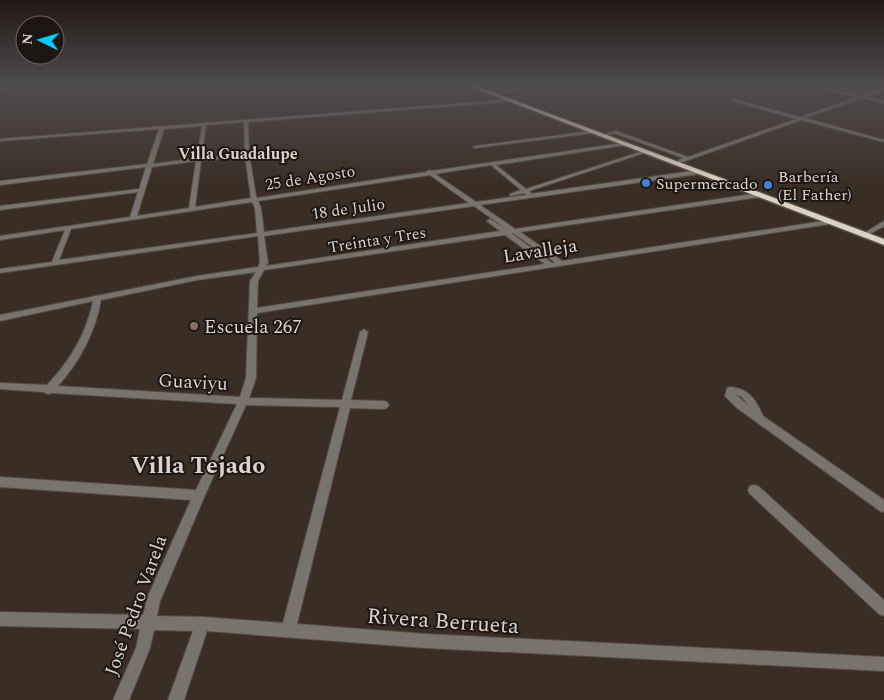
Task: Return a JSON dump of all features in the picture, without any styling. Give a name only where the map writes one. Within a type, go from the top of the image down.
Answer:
[{"type":"highway","points":[[556,118],[830,222],[884,237]]},
{"type":"highway","points":[[561,118],[683,160],[867,233],[884,242]]},
{"type":"street","points":[[0,140],[288,118]]},
{"type":"street","points":[[798,118],[884,141]]},
{"type":"street","points":[[683,160],[807,118]]},
{"type":"street","name":"José Pedro Varela","points":[[121,700],[143,648],[147,623],[154,601],[199,494],[243,401],[252,368],[254,281],[264,263],[262,235],[247,154],[246,121]]},
{"type":"street","points":[[192,208],[204,124]]},
{"type":"street","points":[[133,218],[162,128]]},
{"type":"street","points":[[475,146],[592,132]]},
{"type":"street","name":"25 de Agosto","points":[[0,238],[623,144]]},
{"type":"street","points":[[471,203],[511,195],[645,152]]},
{"type":"street","points":[[0,182],[247,154]]},
{"type":"street","points":[[491,163],[533,196]]},
{"type":"street","name":"18 de Julio","points":[[0,271],[699,172]]},
{"type":"street","points":[[426,173],[560,263]]},
{"type":"street","points":[[0,208],[142,190]]},
{"type":"street","name":"Treinta y Tres","points":[[0,318],[196,278],[259,271],[760,195]]},
{"type":"street","points":[[471,203],[507,233],[551,265]]},
{"type":"street","name":"Lavalleja","points":[[254,311],[830,222]]},
{"type":"street","points":[[867,233],[884,223]]},
{"type":"street","points":[[54,263],[69,227]]},
{"type":"street","points":[[48,391],[78,356],[95,312],[98,297]]},
{"type":"street","points":[[288,630],[364,332]]},
{"type":"street","name":"Guaviyu","points":[[0,386],[48,391],[243,401],[384,405]]},
{"type":"street","points":[[759,418],[884,507]]},
{"type":"street","points":[[0,482],[199,494]]},
{"type":"street","points":[[754,490],[884,609]]},
{"type":"street","name":"Rivera Berrueta","points":[[0,619],[203,624],[426,641],[884,664]]},
{"type":"street","points":[[176,700],[203,624]]},
{"type":"place","name":"Supermercado","points":[[646,183]]},
{"type":"place","name":"Barbería (El Father)","points":[[768,185]]},
{"type":"place","name":"Escuela 267","points":[[194,326]]},
{"type":"district","name":"Villa Guadalupe","points":[[238,153]]},
{"type":"district","name":"Villa Tejado","points":[[198,465]]}]
